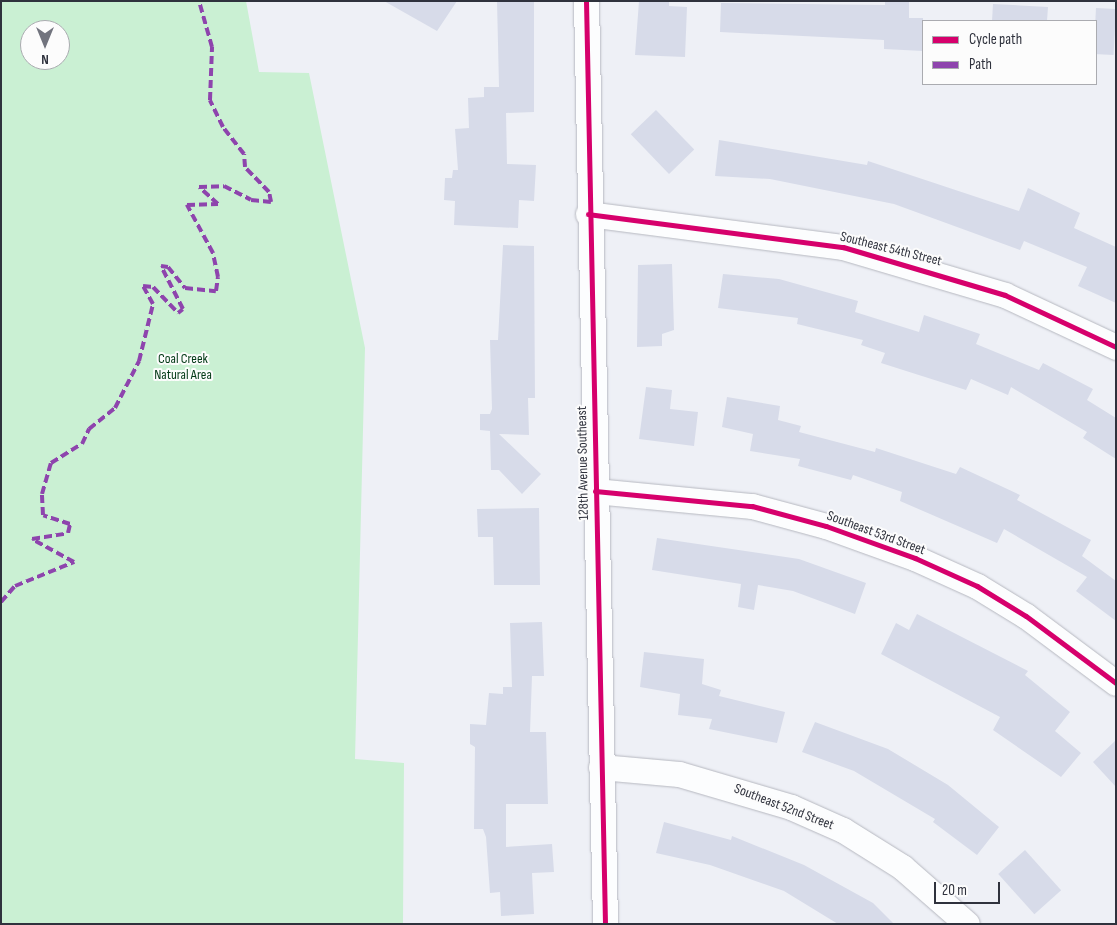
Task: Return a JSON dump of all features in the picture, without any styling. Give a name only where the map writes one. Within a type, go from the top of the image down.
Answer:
[{"type":"street","name":"128th Avenue Southeast","points":[[586,1],[588,214],[605,924]]},
{"type":"street","name":"Southeast 54th Street","points":[[588,214],[748,232],[871,254],[1005,295],[1116,347]]},
{"type":"street","name":"Southeast 53rd Street","points":[[595,491],[752,506],[826,526],[915,558],[977,586],[1026,616],[1116,683]]},
{"type":"street","name":"Southeast 52nd Street","points":[[601,767],[680,774],[791,807],[843,830],[902,868],[967,924]]},
{"type":"green space","name":"Coal Creek Natural Area","points":[[1,1],[246,1],[259,72],[309,73],[365,348],[355,759],[404,763],[403,924],[1,924]]},
{"type":"building","points":[[384,1],[457,1],[437,31]]},
{"type":"building","points":[[497,1],[534,1],[534,112],[506,113],[507,164],[536,165],[534,201],[519,200],[518,228],[454,225],[455,201],[444,200],[445,178],[452,178],[453,170],[458,170],[455,129],[469,128],[468,98],[484,97],[484,87],[499,87]]},
{"type":"building","points":[[639,1],[669,1],[669,6],[687,7],[685,57],[635,55]]},
{"type":"building","points":[[885,1],[909,2],[909,18],[923,18],[922,51],[884,49],[884,40],[720,32],[721,3],[885,5]]},
{"type":"building","points":[[993,4],[1048,7],[1047,20],[992,20]]},
{"type":"building","points":[[1096,8],[1116,9],[1114,55],[1097,54]]},
{"type":"building","points":[[656,110],[694,150],[669,174],[631,134]]},
{"type":"building","points":[[719,140],[867,165],[868,161],[1019,211],[1028,188],[1080,213],[1074,228],[1116,247],[1116,303],[1078,286],[1087,267],[1024,241],[1020,250],[894,204],[770,179],[715,176]]},
{"type":"building","points":[[503,245],[534,246],[535,398],[528,398],[529,435],[499,434],[541,474],[522,494],[499,470],[491,470],[490,431],[480,430],[480,414],[490,414],[492,409],[490,340],[498,340]]},
{"type":"building","points":[[672,264],[674,330],[662,334],[662,346],[637,347],[638,265]]},
{"type":"building","points":[[723,274],[779,279],[858,301],[855,312],[919,332],[924,315],[980,334],[976,344],[1039,370],[1043,363],[1093,389],[1087,400],[1116,418],[1116,459],[1083,438],[1087,432],[1011,387],[1008,395],[971,379],[966,390],[881,363],[885,353],[861,345],[863,340],[797,324],[798,318],[718,308]]},
{"type":"building","points":[[646,387],[672,390],[670,409],[698,412],[694,446],[639,439]]},
{"type":"building","points":[[727,397],[780,406],[778,420],[801,426],[799,432],[875,452],[876,448],[956,474],[960,467],[1020,495],[1017,500],[1091,540],[1082,556],[1116,581],[1116,621],[1076,591],[1087,577],[1004,529],[997,543],[900,501],[902,492],[853,475],[851,480],[798,466],[800,459],[750,451],[753,434],[722,427]]},
{"type":"building","points":[[539,508],[540,585],[494,585],[493,537],[478,537],[477,509]]},
{"type":"building","points":[[657,538],[799,559],[866,583],[855,614],[793,591],[758,585],[754,610],[738,607],[741,584],[652,570]]},
{"type":"building","points":[[917,614],[1028,671],[1025,675],[1070,712],[1055,731],[1081,753],[1061,777],[993,730],[1000,717],[881,654],[896,623],[909,630]]},
{"type":"building","points":[[542,622],[544,676],[532,676],[530,732],[546,732],[548,804],[506,804],[506,847],[552,844],[554,872],[532,873],[534,914],[501,916],[500,892],[490,893],[486,837],[483,829],[474,829],[475,747],[470,744],[470,724],[486,725],[489,693],[503,694],[503,687],[512,687],[510,623]]},
{"type":"building","points":[[644,652],[704,659],[702,684],[721,690],[719,696],[785,712],[777,743],[709,729],[712,719],[678,715],[680,694],[640,687]]},
{"type":"building","points":[[815,722],[888,749],[948,785],[999,827],[977,855],[933,822],[935,819],[854,771],[802,752]]},
{"type":"building","points":[[1116,740],[1116,787],[1093,762]]},
{"type":"building","points":[[664,822],[731,840],[732,836],[804,865],[873,903],[894,924],[838,924],[784,891],[710,865],[656,853]]},
{"type":"building","points":[[1025,850],[1061,890],[1034,914],[998,874]]},
{"type":"marked path","points":[[1,602],[15,586],[74,562],[32,539],[68,533],[70,524],[43,515],[42,494],[51,463],[82,444],[89,429],[115,408],[139,361],[153,304],[143,286],[153,287],[178,313],[183,309],[161,266],[168,267],[185,288],[216,291],[218,277],[213,253],[187,205],[218,204],[199,187],[224,186],[251,200],[271,202],[269,192],[245,167],[244,154],[223,127],[210,100],[212,47],[199,1]]},
{"type":"cycle path","points":[[586,1],[605,924]]},
{"type":"cycle path","points":[[588,214],[843,247],[1005,295],[1116,347]]},
{"type":"cycle path","points":[[595,491],[752,506],[826,526],[915,558],[977,586],[1026,616],[1116,683]]}]
